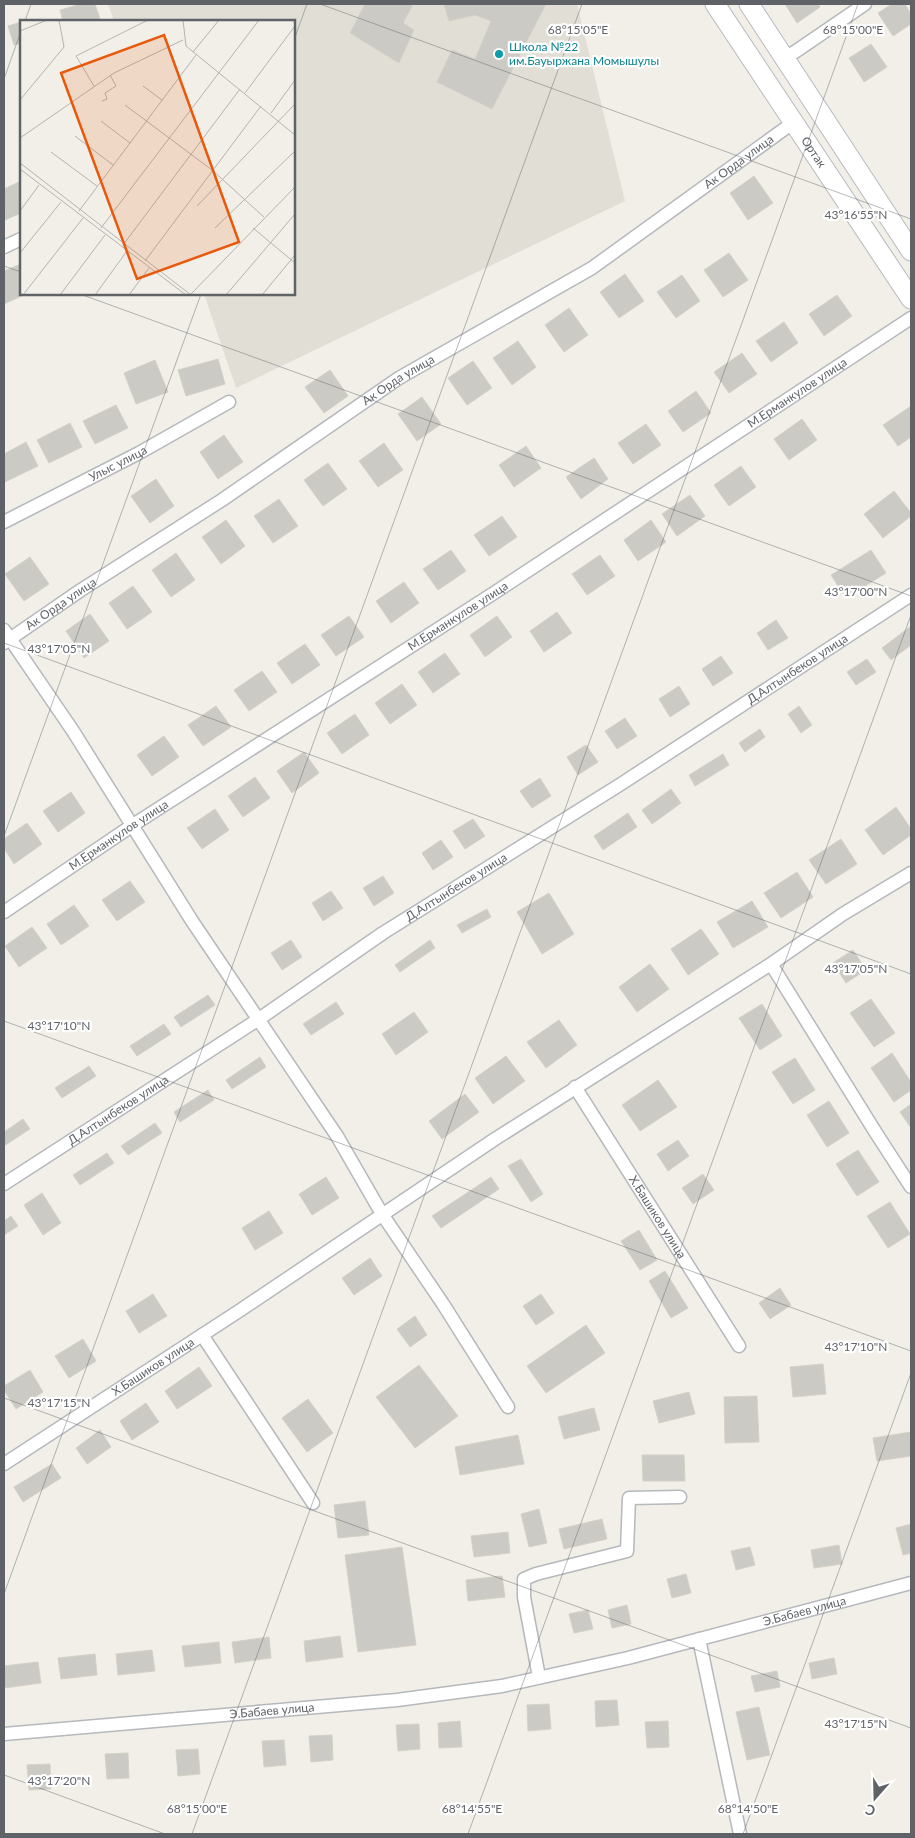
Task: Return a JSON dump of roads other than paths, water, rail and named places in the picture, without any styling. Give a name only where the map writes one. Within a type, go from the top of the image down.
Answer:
[{"type":"street","name":"Ортак","points":[[715,4],[911,299]]},
{"type":"street","points":[[749,4],[910,248]]},
{"type":"street","points":[[786,58],[865,4]]},
{"type":"street","name":"Ак Орда улица","points":[[6,637],[222,500],[399,378],[592,268],[794,122]]},
{"type":"street","points":[[4,247],[20,239]]},
{"type":"street","name":"М.Ерманкулов улица","points":[[4,912],[133,825],[486,598],[911,318]]},
{"type":"street","name":"Улыс улица","points":[[4,522],[139,453],[229,402]]},
{"type":"street","name":"Д.Алтынбеков улица","points":[[4,1184],[259,1020],[383,933],[621,784],[911,595]]},
{"type":"street","points":[[6,637],[73,731],[192,921],[337,1136],[382,1214],[443,1304],[508,1406]]},
{"type":"street","name":"Х.Башиков улица","points":[[4,1464],[575,1087],[770,964],[843,914],[911,873]]},
{"type":"street","points":[[770,964],[911,1187]]},
{"type":"street","name":"Х.Башиков улица","points":[[575,1087],[739,1346]]},
{"type":"street","name":"Х.Башиков улица","points":[[202,1335],[313,1502]]},
{"type":"street","points":[[539,1677],[524,1596],[524,1579],[536,1574],[627,1551],[629,1498],[680,1497]]},
{"type":"street","name":"Э.Бабаев улица","points":[[4,1734],[397,1700],[502,1686],[699,1639],[911,1583]]},
{"type":"street","points":[[699,1639],[740,1834]]},
{"type":"place","name":"Школа №22 им.Бауыржана Момышулы","points":[[499,54]]}]
